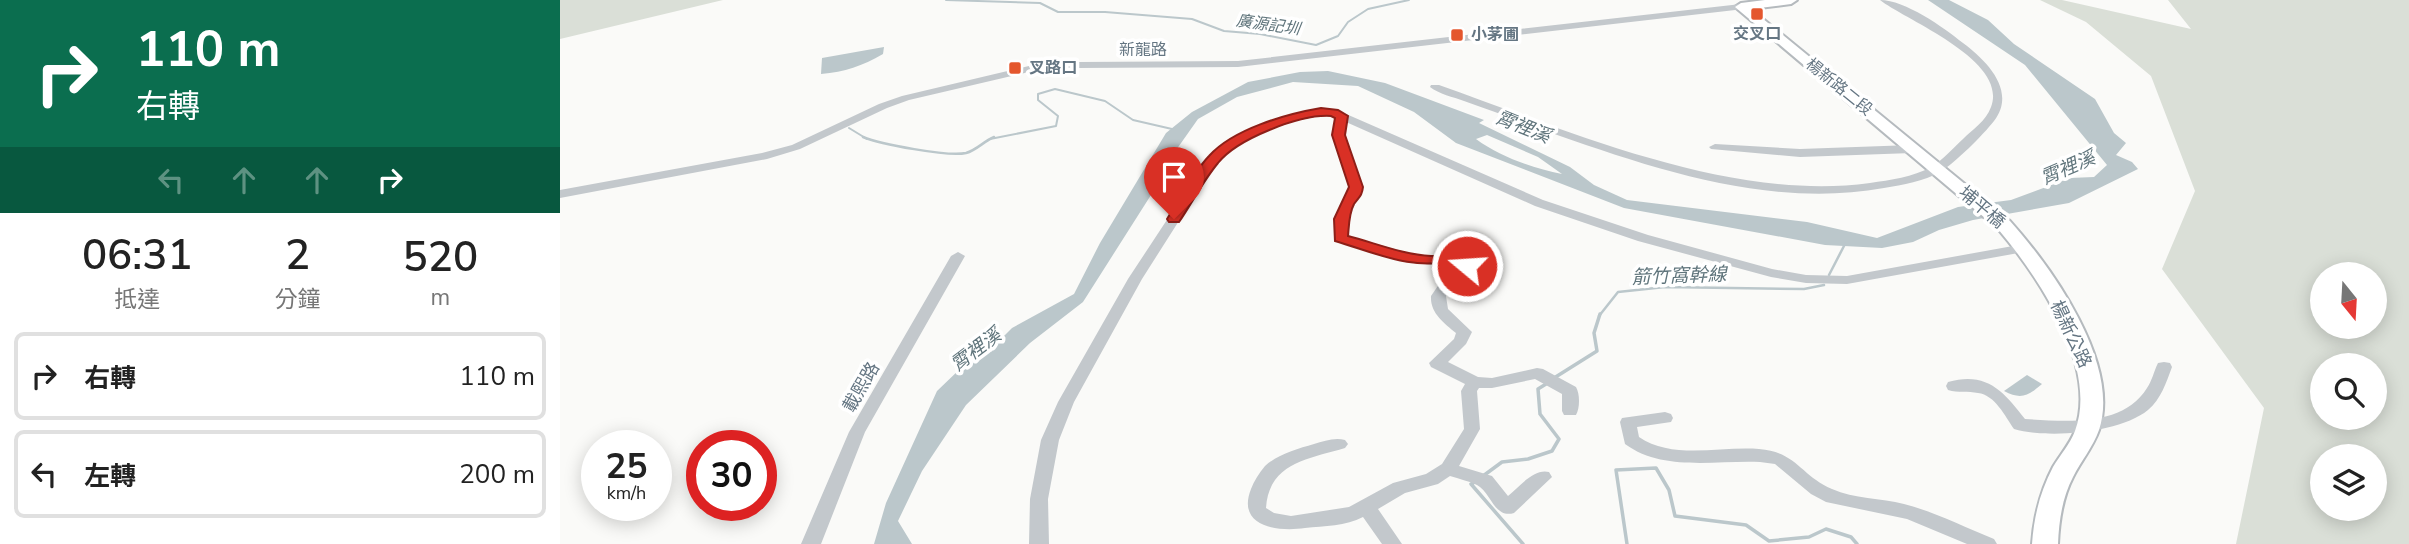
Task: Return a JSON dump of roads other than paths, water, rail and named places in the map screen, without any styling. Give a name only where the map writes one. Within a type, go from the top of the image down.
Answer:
[{"type":"main road","points":[[1741,7],[1791,0]]},
{"type":"main road","name":"楊新路二段","points":[[1741,7],[1936,169]]},
{"type":"main road","name":"埔平橋","points":[[1936,169],[2004,225],[2024,248]]},
{"type":"main road","name":"楊新公路","points":[[2024,248],[2048,285],[2085,360],[2093,393],[2088,425],[2057,483],[2050,505],[2045,544]]},
{"type":"street","points":[[1434,87],[1615,150],[1751,184],[1825,191],[1895,182],[1936,169],[1986,124],[1998,105],[1999,95],[1985,71],[1968,51],[1930,24],[1884,0]]},
{"type":"street","name":"新龍路","points":[[560,194],[764,156],[796,147],[906,98],[1029,69],[1079,65],[1238,64],[1741,7]]},
{"type":"street","points":[[1039,544],[1039,499],[1050,440],[1066,402],[1135,279],[1213,159],[1229,146],[1288,118],[1321,111],[1341,116],[1539,203],[1643,238],[1771,274],[1847,281],[2024,248]]},
{"type":"street","points":[[1341,116],[1339,135],[1356,187],[1355,195],[1347,203],[1342,219],[1341,238],[1415,258],[1436,261],[1455,253],[1465,258],[1467,266],[1447,282],[1437,302],[1440,313],[1464,332],[1461,341],[1437,363],[1475,382],[1492,383],[1537,373],[1570,391],[1570,411]]},
{"type":"street","points":[[1716,147],[1800,153],[1912,149]]},
{"type":"street","name":"載熙路","points":[[811,544],[858,432],[958,257]]},
{"type":"street","points":[[1954,386],[1985,386],[1995,392],[2020,425],[2088,425],[2128,418],[2155,394],[2164,367]]},
{"type":"street","points":[[1339,444],[1308,452],[1276,466],[1255,498],[1257,511],[1270,520],[1291,523],[1353,514],[1399,488],[1432,480],[1448,469],[1472,429],[1469,391],[1475,382]]},
{"type":"street","points":[[1665,418],[1628,422],[1631,440],[1646,451],[1671,454],[1726,453],[1780,458],[1806,483],[1823,493],[1845,501],[1909,513],[1987,544]]},
{"type":"street","points":[[1448,469],[1486,481],[1507,508],[1544,477]]},
{"type":"street","points":[[1367,508],[1392,544]]},
{"type":"waterway","name":"廣源記圳","points":[[946,0],[1040,3],[1058,12],[1105,12],[1192,19],[1224,31],[1260,34],[1316,45],[1338,36],[1348,22],[1368,9],[1409,0]]},
{"type":"waterway","points":[[991,139],[1056,126],[1058,116],[1038,100],[1038,94],[1055,89],[1105,101],[1133,120],[1172,129]]},
{"type":"waterway","points":[[849,128],[864,137]]},
{"type":"waterway","points":[[864,137],[914,149],[957,154],[970,152],[991,139]]},
{"type":"waterway","name":"箭竹窩幹線","points":[[1829,275],[1845,244]]},
{"type":"waterway","name":"箭竹窩幹線","points":[[1600,315],[1618,292],[1665,287],[1804,289],[1824,285]]},
{"type":"waterway","name":"箭竹窩幹線","points":[[1554,378],[1597,351],[1594,333],[1600,315]]},
{"type":"waterway","name":"箭竹窩幹線","points":[[1483,476],[1502,462],[1528,459],[1552,451],[1559,439],[1540,414],[1538,389],[1546,384]]},
{"type":"waterway","name":"箭竹窩幹線","points":[[1627,544],[1616,470],[1656,468],[1669,490],[1675,516],[1746,525],[1769,541],[1809,537],[1826,529],[1851,537],[1857,544]]},
{"type":"waterway","name":"箭竹窩幹線","points":[[1475,482],[1471,484],[1523,544]]},
{"type":"place","name":"交叉口","points":[[1757,14]]},
{"type":"place","name":"小茅圃","points":[[1457,35]]},
{"type":"place","name":"叉路口","points":[[1015,68]]},
{"type":"water label","name":"霄裡溪","points":[[1523,127]]},
{"type":"water label","name":"霄裡溪","points":[[2068,168]]},
{"type":"water label","name":"霄裡溪","points":[[976,350]]}]
